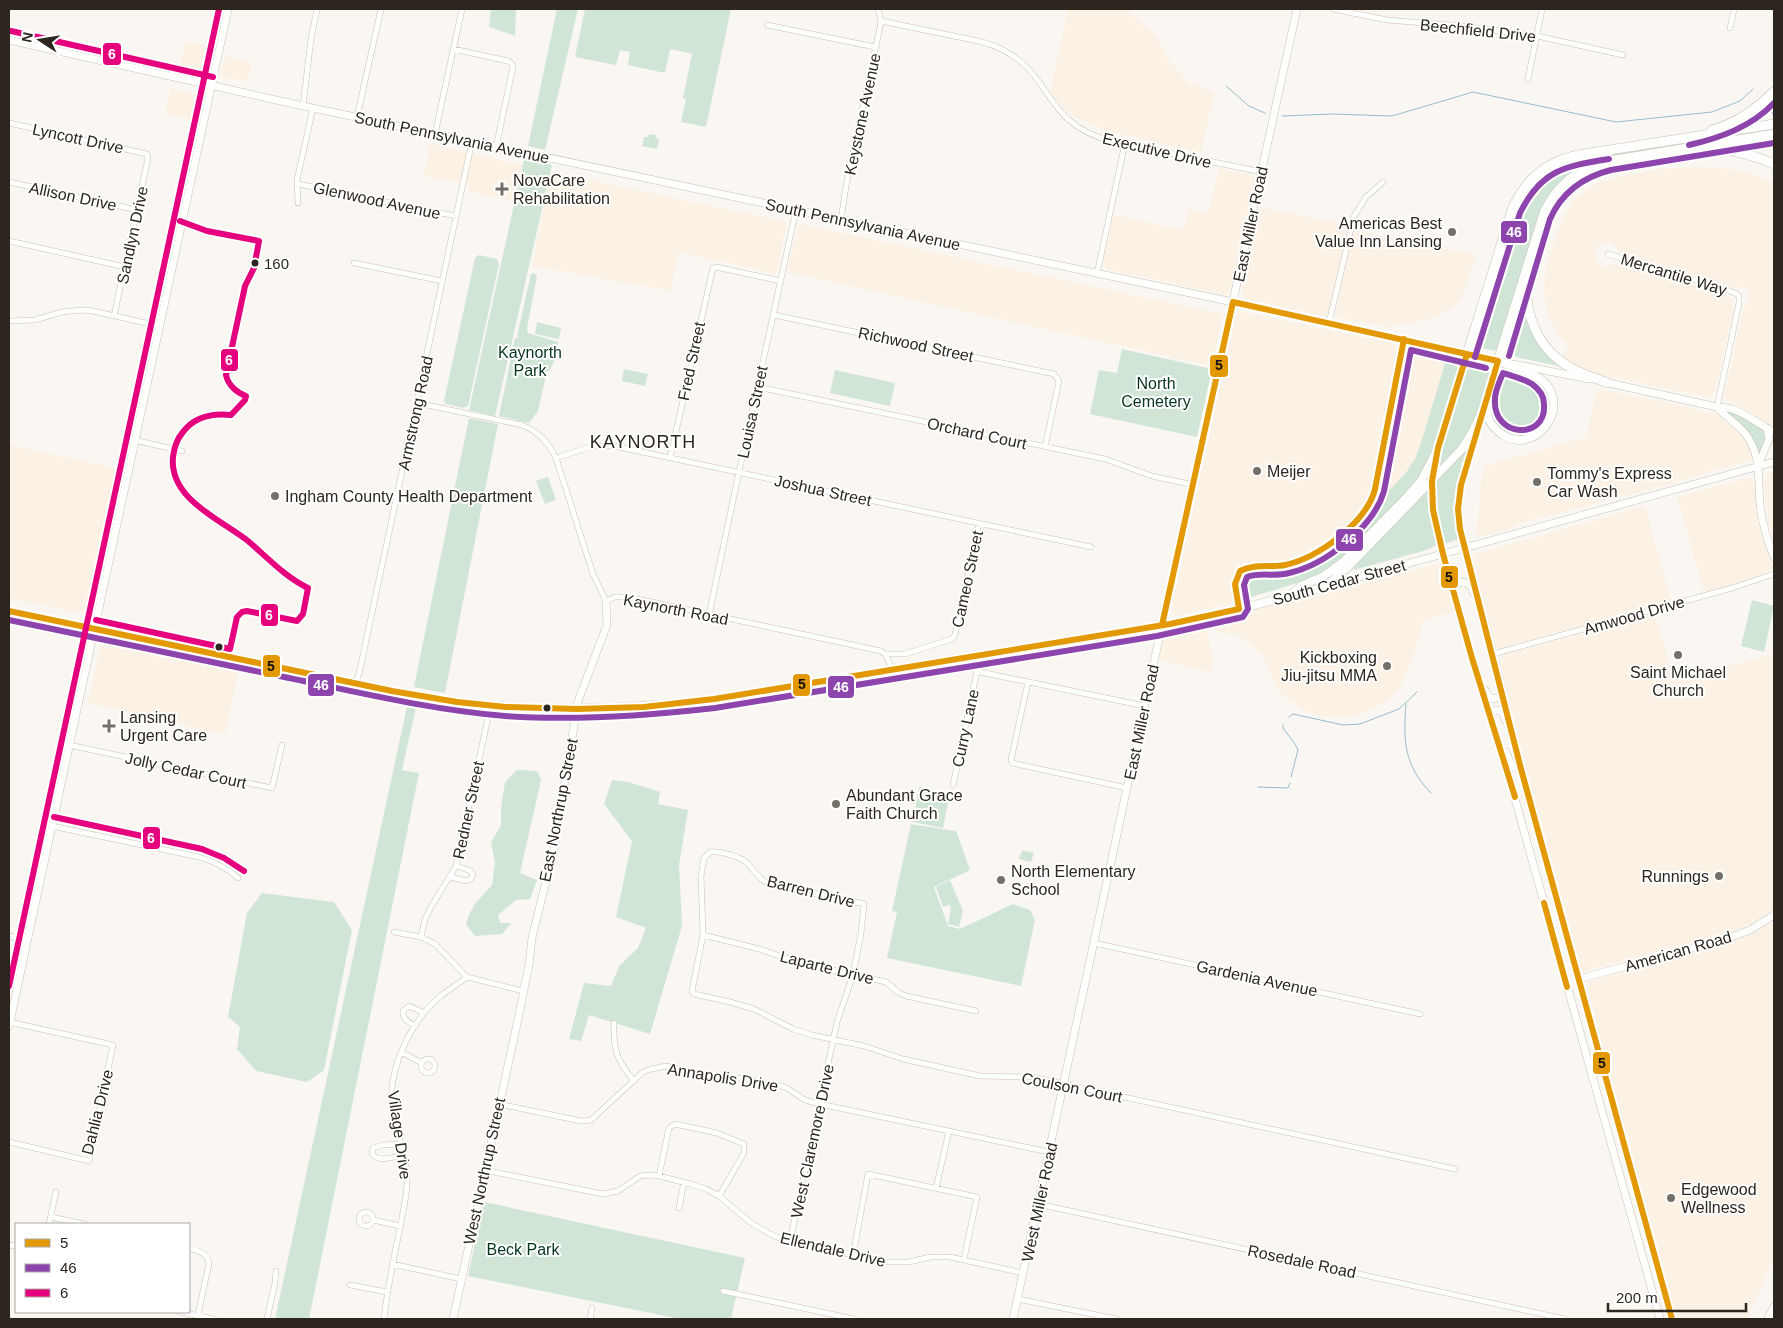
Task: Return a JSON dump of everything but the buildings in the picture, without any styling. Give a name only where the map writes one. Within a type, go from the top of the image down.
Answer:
[{"type":"highway","points":[[1673,140],[1714,130],[1735,121],[1752,111],[1774,91]]},
{"type":"highway","points":[[1467,354],[1512,210],[1518,196],[1528,182],[1543,168],[1568,157],[1774,124]]},
{"type":"highway","points":[[1498,361],[1547,206],[1568,179],[1588,167],[1600,163],[1774,134]]},
{"type":"highway","points":[[1666,152],[1707,149],[1731,150],[1774,164]]},
{"type":"highway","points":[[1527,267],[1527,304],[1533,326],[1540,339],[1548,350],[1568,366],[1608,383]]},
{"type":"highway","points":[[1769,1319],[1774,1308]]},
{"type":"main road","points":[[1289,596],[1301,586],[1328,573],[1350,556],[1418,485],[1438,448],[1467,354]]},
{"type":"main road","points":[[1325,587],[1349,566],[1463,447],[1482,410],[1486,397],[1498,361],[1544,382],[1552,394],[1552,415],[1546,428],[1536,435],[1525,439],[1512,439],[1499,432],[1491,422],[1487,414],[1486,397]]},
{"type":"main road","name":"South Cedar Street","points":[[9,611],[424,697],[488,705],[577,709],[682,703],[893,670],[1162,626],[1325,587]]},
{"type":"street","points":[[9,1023],[228,10],[219,9]]},
{"type":"street","points":[[303,106],[317,9]]},
{"type":"street","points":[[358,117],[381,9]]},
{"type":"street","points":[[435,134],[462,9]]},
{"type":"street","name":"Keystone Avenue","points":[[841,219],[846,186],[881,21],[878,9]]},
{"type":"street","name":"East Miller Road","points":[[1064,1085],[1297,9]]},
{"type":"street","name":"Beechfield Drive","points":[[1333,9],[1387,20],[1462,26],[1537,36],[1623,55]]},
{"type":"street","points":[[1528,78],[1542,9]]},
{"type":"street","points":[[1730,28],[1734,9]]},
{"type":"street","name":"Executive Drive","points":[[881,21],[988,43],[1006,51],[1032,73],[1051,100],[1070,121],[1095,136],[1262,172]]},
{"type":"street","points":[[767,25],[875,48]]},
{"type":"street","name":"South Pennsylvania Avenue","points":[[9,40],[303,106],[1233,302],[1498,361],[1716,407],[1726,406],[1774,432]]},
{"type":"street","points":[[453,49],[508,61],[512,64],[513,67],[496,146]]},
{"type":"street","points":[[298,203],[298,184],[313,108]]},
{"type":"street","name":"Lyncott Drive","points":[[9,123],[147,154]]},
{"type":"street","name":"Armstrong Road","points":[[355,684],[360,674],[472,141]]},
{"type":"street","points":[[1097,274],[1125,143]]},
{"type":"street","name":"Sandlyn Drive","points":[[114,316],[148,158],[147,154]]},
{"type":"street","name":"Allison Drive","points":[[9,182],[137,210]]},
{"type":"street","points":[[1329,324],[1354,216],[1366,197],[1383,182]]},
{"type":"street","name":"Glenwood Avenue","points":[[298,184],[456,216]]},
{"type":"street","name":"Louisa Street","points":[[709,615],[796,210]]},
{"type":"street","points":[[9,241],[125,267]]},
{"type":"street","name":"Mercantile Way","points":[[1608,254],[1735,293],[1739,296],[1739,304],[1716,407]]},
{"type":"street","points":[[354,263],[442,281]]},
{"type":"street","name":"Fred Street","points":[[670,458],[712,271],[716,267],[781,281]]},
{"type":"street","points":[[9,322],[35,320],[70,310],[93,311],[159,326]]},
{"type":"street","name":"Richwood Street","points":[[774,315],[1052,372],[1057,376],[1058,381],[1045,447]]},
{"type":"street","name":"Orchard Court","points":[[758,388],[1105,459],[1152,476],[1194,485]]},
{"type":"street","name":"Kaynorth Road","points":[[417,403],[531,429],[544,439],[556,458],[593,574],[606,600],[615,597],[628,597],[885,654],[905,654],[949,641],[955,635]]},
{"type":"street","name":"South Pennsylvania Avenue","points":[[1716,407],[1722,414],[1736,423],[1745,434],[1754,448],[1757,467]]},
{"type":"street","points":[[1482,410],[1458,496],[1458,521],[1489,637],[1518,758],[1672,1319]]},
{"type":"street","points":[[1766,428],[1769,439],[1757,467],[1762,517],[1774,557]]},
{"type":"street","points":[[134,440],[182,451]]},
{"type":"street","name":"Joshua Street","points":[[556,458],[594,446],[614,446],[1091,547]]},
{"type":"street","points":[[1438,448],[1432,481],[1433,510],[1443,554],[1543,898],[1660,1319]]},
{"type":"street","name":"South Cedar Street","points":[[1325,587],[1774,462]]},
{"type":"street","name":"Cameo Street","points":[[955,635],[979,523]]},
{"type":"street","name":"Amwood Drive","points":[[1493,654],[1724,590],[1774,574]]},
{"type":"street","points":[[1453,588],[1460,582],[1465,582],[1471,587],[1482,626],[1489,637]]},
{"type":"street","name":"East Northrup Street","points":[[517,1024],[532,938],[554,849],[577,709],[584,683],[604,635],[608,615],[606,600]]},
{"type":"street","points":[[1468,640],[1487,694],[1496,699],[1502,692]]},
{"type":"street","points":[[885,654],[893,670]]},
{"type":"street","points":[[958,659],[977,671],[1145,706]]},
{"type":"street","name":"Curry Lane","points":[[953,785],[977,671]]},
{"type":"street","points":[[1028,682],[1011,760],[1012,763],[1127,788]]},
{"type":"street","name":"Redner Street","points":[[421,937],[425,919],[456,866],[489,713],[488,705]]},
{"type":"street","points":[[1490,717],[1495,710],[1504,714],[1513,751],[1518,758]]},
{"type":"street","points":[[1494,729],[1500,737],[1512,766],[1515,769],[1521,769]]},
{"type":"street","name":"Jolly Cedar Court","points":[[69,745],[272,788],[282,745]]},
{"type":"street","points":[[52,826],[199,857],[213,861],[228,869],[238,878]]},
{"type":"street","points":[[1526,839],[1532,844],[1541,878],[1545,880],[1552,879]]},
{"type":"street","name":"Barren Drive","points":[[703,935],[701,876],[704,858],[707,853],[713,852],[740,858],[748,864],[760,879],[770,884],[864,904]]},
{"type":"street","points":[[451,877],[466,881],[471,879],[473,875],[471,872],[456,866]]},
{"type":"street","points":[[1543,898],[1546,894],[1554,900],[1567,950],[1573,956]]},
{"type":"street","name":"West Claremore Drive","points":[[790,1241],[837,1022],[853,975],[862,933],[864,904]]},
{"type":"street","name":"American Road","points":[[1579,979],[1730,938],[1774,915]]},
{"type":"street","points":[[394,932],[421,937],[435,944],[467,978],[523,991]]},
{"type":"street","name":"Laparte Drive","points":[[703,935],[740,944],[801,963],[886,982],[899,993],[906,996],[976,1011]]},
{"type":"street","name":"Coulson Court","points":[[703,935],[692,991],[694,994],[740,1005],[764,1014],[793,1029],[812,1035],[864,1046],[903,1059],[980,1076],[1024,1076],[1455,1169]]},
{"type":"street","points":[[9,936],[28,940]]},
{"type":"street","name":"Gardenia Avenue","points":[[1094,943],[1420,1014]]},
{"type":"street","name":"Village Drive","points":[[384,1319],[392,1264],[406,1198],[407,1182],[404,1155],[392,1106],[393,1076],[401,1052],[424,1012],[441,996],[467,978]]},
{"type":"street","points":[[1569,993],[1575,1000],[1586,1042],[1590,1045],[1594,1045],[1596,1042]]},
{"type":"street","points":[[415,1026],[405,1018],[403,1011],[409,1006],[424,1012]]},
{"type":"street","name":"Dahlia Drive","points":[[9,1023],[113,1045],[89,1161],[9,1142]]},
{"type":"street","points":[[614,1023],[614,1043],[618,1059],[634,1081]]},
{"type":"street","name":"West Northrup Street","points":[[453,1319],[517,1024]]},
{"type":"street","points":[[401,1052],[422,1063]]},
{"type":"street","points":[[1589,1065],[1593,1061],[1598,1062],[1605,1085],[1610,1093]]},
{"type":"street","name":"Annapolis Drive","points":[[499,1104],[581,1121],[591,1120],[643,1072],[666,1066],[712,1076],[741,1078],[785,1087],[806,1100],[820,1104],[1049,1152]]},
{"type":"street","name":"West Miller Road","points":[[1013,1319],[1064,1085]]},
{"type":"street","points":[[1596,1091],[1602,1097],[1609,1120],[1617,1122]]},
{"type":"street","points":[[659,1176],[669,1128],[675,1124],[717,1133],[744,1144],[744,1153],[719,1196]]},
{"type":"street","points":[[936,1188],[949,1131]]},
{"type":"street","points":[[401,1144],[383,1145],[373,1148],[372,1154],[375,1158],[380,1159],[404,1155]]},
{"type":"street","name":"Ellendale Drive","points":[[484,1170],[603,1194],[618,1191],[640,1176],[648,1174],[659,1176],[684,1182],[719,1196],[751,1223],[774,1236],[790,1241],[885,1262],[898,1263],[939,1256],[1023,1273]]},
{"type":"street","points":[[853,1255],[868,1174],[978,1197],[964,1260]]},
{"type":"street","points":[[678,1208],[684,1182]]},
{"type":"street","points":[[49,1223],[56,1192]]},
{"type":"street","name":"Rosedale Road","points":[[1038,1204],[1566,1319]]},
{"type":"street","points":[[1632,1215],[1637,1220],[1645,1251],[1654,1256]]},
{"type":"street","points":[[51,1217],[79,1223]]},
{"type":"street","points":[[373,1220],[400,1226]]},
{"type":"street","points":[[190,1248],[206,1255],[209,1264],[198,1318]]},
{"type":"street","points":[[392,1264],[461,1279]]},
{"type":"street","points":[[267,1319],[276,1270]]},
{"type":"street","points":[[350,1285],[387,1292]]},
{"type":"street","points":[[1652,1290],[1658,1289],[1660,1292],[1668,1319]]},
{"type":"street","points":[[723,1291],[854,1319]]},
{"type":"street","points":[[1018,1299],[1116,1319]]},
{"type":"street","points":[[590,1319],[592,1308]]},
{"type":"street","points":[[183,1313],[198,1318],[214,1319]]},
{"type":"shaded area","points":[[1068,9],[1126,9],[1156,37],[1169,60],[1189,83],[1214,93],[1201,153],[1103,130],[1071,115],[1061,105],[1050,93]]},
{"type":"shaded area","points":[[186,41],[211,46],[205,76],[178,71]]},
{"type":"shaded area","points":[[225,56],[252,62],[247,82],[220,77]]},
{"type":"shaded area","points":[[171,89],[201,95],[195,121],[165,114]]},
{"type":"shaded area","points":[[430,144],[522,165],[514,201],[469,192],[470,185],[424,176]]},
{"type":"shaded area","points":[[1219,168],[1251,175],[1255,180],[1229,294],[1225,295],[1108,270],[1104,267],[1103,262],[1113,215],[1184,230],[1188,210],[1208,214]]},
{"type":"shaded area","points":[[1724,168],[1740,171],[1755,174],[1774,183],[1774,429],[1724,397],[1744,306],[1751,295],[1747,288],[1732,287],[1621,254],[1610,242],[1600,244],[1595,251],[1595,259],[1602,266],[1618,263],[1724,294],[1731,298],[1734,307],[1715,392],[1710,398],[1598,374],[1570,363],[1561,357],[1569,345],[1558,335],[1547,314],[1544,292],[1546,266],[1565,213],[1577,197],[1598,183],[1622,176],[1658,169]]},
{"type":"shaded area","points":[[551,172],[787,222],[776,274],[679,252],[670,291],[532,266]]},
{"type":"shaded area","points":[[1259,207],[1348,225],[1327,315],[1323,316],[1248,300],[1243,295],[1241,287]]},
{"type":"shaded area","points":[[799,224],[1223,314],[1211,366],[787,272]]},
{"type":"shaded area","points":[[1354,230],[1476,255],[1461,298],[1452,307],[1433,318],[1388,327],[1337,318],[1336,312]]},
{"type":"shaded area","points":[[1238,311],[1386,342],[1447,357],[1454,360],[1458,366],[1455,381],[1433,451],[1417,482],[1282,588],[1225,605],[1176,616],[1173,613],[1172,605]]},
{"type":"shaded area","points":[[1597,389],[1716,414],[1736,428],[1747,441],[1751,449],[1752,458],[1747,462],[1517,524],[1515,527],[1487,535],[1477,536],[1481,479],[1484,466],[1586,437]]},
{"type":"shaded area","points":[[9,445],[121,469],[90,615],[9,598]]},
{"type":"shaded area","points":[[1774,471],[1774,542],[1768,519],[1764,483],[1767,475]]},
{"type":"shaded area","points":[[1747,478],[1754,481],[1758,523],[1773,569],[1753,578],[1704,592],[1677,497]]},
{"type":"shaded area","points":[[1645,506],[1671,601],[1498,649],[1495,648],[1472,555]]},
{"type":"shaded area","points":[[1438,564],[1444,566],[1456,611],[1424,620],[1412,661],[1401,686],[1386,701],[1365,713],[1353,717],[1333,718],[1305,711],[1287,699],[1276,687],[1263,655],[1236,633],[1222,634],[1213,627],[1206,628],[1214,658],[1211,672],[1159,660],[1164,636],[1169,631]]},
{"type":"shaded area","points":[[1655,613],[1674,681],[1774,654],[1774,909],[1752,923],[1727,933],[1582,972],[1579,969],[1521,758],[1498,660],[1503,655]]},
{"type":"shaded area","points":[[104,642],[239,668],[225,735],[88,703],[101,643]]},
{"type":"shaded area","points":[[1774,921],[1774,1258],[1747,1319],[1675,1319],[1604,1058],[1587,986],[1590,981],[1733,942]]},
{"type":"green space","points":[[491,9],[516,9],[515,36],[489,27]]},
{"type":"green space","points":[[557,9],[578,9],[545,150],[528,146]]},
{"type":"green space","points":[[585,9],[731,9],[706,127],[681,122],[686,99],[683,98],[692,54],[670,49],[665,73],[628,65],[630,52],[620,50],[616,65],[575,57]]},
{"type":"green space","points":[[649,134],[656,135],[655,138],[659,139],[657,149],[642,146],[644,137],[648,137]]},
{"type":"green space","points":[[1658,146],[1662,148],[1614,156],[1586,165],[1573,172],[1549,196],[1497,351],[1475,347],[1474,344],[1514,214],[1527,189],[1547,171],[1567,161]]},
{"type":"green space","points":[[524,159],[552,165],[495,416],[469,410]]},
{"type":"green space","points":[[479,255],[497,259],[499,264],[468,406],[463,408],[446,404],[444,401],[475,258]]},
{"type":"green space","name":"Kaynorth Park","points":[[534,273],[537,276],[527,328],[528,333],[558,342],[557,356],[549,371],[547,371],[538,411],[529,423],[499,416],[515,338],[519,338],[517,336],[531,274]]},
{"type":"green space","points":[[1523,295],[1525,309],[1563,367],[1505,353]]},
{"type":"green space","points":[[537,322],[561,328],[559,339],[535,334]]},
{"type":"green space","name":"North Cemetery","points":[[1122,349],[1212,369],[1197,437],[1090,414],[1099,370],[1117,373]]},
{"type":"green space","points":[[1447,357],[1454,360],[1458,370],[1433,451],[1424,470],[1411,488],[1337,563],[1317,575],[1295,583],[1251,597],[1244,596],[1239,589],[1240,579],[1245,573],[1251,570],[1286,568],[1322,554],[1341,540],[1406,473],[1415,459],[1421,443]]},
{"type":"green space","points":[[1468,362],[1491,366],[1488,380],[1472,427],[1462,444],[1438,468],[1438,460],[1445,433]]},
{"type":"green space","points":[[624,369],[648,374],[645,386],[622,381]]},
{"type":"green space","points":[[835,370],[895,383],[890,406],[830,393]]},
{"type":"green space","points":[[1508,370],[1533,378],[1540,383],[1547,393],[1550,403],[1549,413],[1545,422],[1538,429],[1528,434],[1518,435],[1502,430],[1492,415],[1490,404],[1494,384],[1501,372]]},
{"type":"green space","points":[[1724,410],[1749,420],[1766,433],[1767,440],[1760,457]]},
{"type":"green space","points":[[469,418],[498,424],[445,693],[414,687]]},
{"type":"green space","points":[[1469,445],[1458,485],[1459,539],[1444,544],[1438,522],[1435,483]]},
{"type":"green space","points":[[548,477],[556,500],[545,504],[536,481]]},
{"type":"green space","points":[[1428,490],[1430,519],[1436,541],[1435,546],[1354,570],[1353,566]]},
{"type":"green space","points":[[1752,600],[1774,606],[1764,652],[1741,646]]},
{"type":"green space","points":[[408,702],[417,703],[402,770],[419,773],[309,1319],[275,1319]]},
{"type":"green space","points":[[517,770],[537,771],[541,780],[520,873],[537,880],[530,899],[516,900],[498,915],[500,923],[511,923],[502,934],[475,936],[466,924],[474,905],[492,885],[495,862],[491,842],[501,826],[501,808],[505,782]]},
{"type":"green space","points":[[612,780],[628,782],[660,792],[658,804],[688,810],[679,865],[682,926],[650,1034],[589,1015],[581,1041],[569,1039],[584,983],[611,986],[619,966],[638,948],[646,928],[616,917],[632,841],[604,804]]},
{"type":"green space","points":[[919,787],[950,793],[943,828],[913,822]]},
{"type":"green space","points":[[911,824],[956,831],[970,870],[934,887],[948,926],[960,929],[1013,904],[1030,910],[1035,920],[1021,986],[887,958],[897,912],[892,911]]},
{"type":"green space","points":[[1022,850],[1034,853],[1031,862],[1019,859]]},
{"type":"green space","points":[[950,880],[963,911],[959,927],[948,924],[951,908],[949,905],[943,907],[936,887]]},
{"type":"green space","points":[[262,893],[334,902],[352,930],[324,1070],[307,1082],[256,1071],[237,1049],[240,1027],[228,1017],[247,913]]},
{"type":"green space","name":"Beck Park","points":[[484,1202],[745,1258],[731,1319],[680,1319],[468,1276]]},
{"type":"waterway","points":[[1226,86],[1249,106],[1265,113]]},
{"type":"waterway","points":[[1282,116],[1332,114],[1392,116],[1473,92],[1616,122],[1712,112],[1740,101],[1753,89]]},
{"type":"waterway","points":[[1771,110],[1774,116]]},
{"type":"waterway","points":[[1289,717],[1293,714],[1343,725],[1360,724],[1399,709],[1417,692]]},
{"type":"waterway","points":[[1406,704],[1405,741],[1410,763],[1415,773],[1431,793]]},
{"type":"waterway","points":[[1283,725],[1283,728],[1298,750],[1291,777]]},
{"type":"waterway","points":[[1258,787],[1288,788],[1290,783]]},
{"type":"transit line","name":"6","points":[[9,986],[219,9]]},
{"type":"transit line","name":"6","points":[[11,31],[213,77]]},
{"type":"transit line","name":"46","points":[[1689,145],[1712,139],[1745,125],[1774,103]]},
{"type":"transit line","name":"46","points":[[1509,356],[1550,219],[1555,209],[1574,187],[1591,177],[1611,170],[1774,143]]},
{"type":"transit line","name":"46","points":[[1475,357],[1520,213],[1528,199],[1537,187],[1556,172],[1579,164],[1609,159]]},
{"type":"transit line","name":"6","points":[[96,620],[230,649],[237,617],[242,612],[247,611],[297,621],[303,614],[308,588],[276,566],[248,541],[198,506],[179,485],[174,472],[173,457],[175,447],[179,438],[188,427],[198,419],[211,415],[231,415],[245,400],[246,396],[233,388],[226,375],[245,286],[254,268],[259,241],[207,231],[180,221]]},
{"type":"transit line","name":"5","points":[[1162,625],[1233,302],[1498,361],[1461,485],[1458,509],[1460,529],[1521,769],[1672,1319]]},
{"type":"transit line","name":"5","points":[[9,611],[392,691],[457,702],[506,707],[577,709],[644,707],[714,699],[1170,624],[1239,609],[1235,584],[1240,571],[1257,566],[1285,565],[1312,555],[1339,537],[1362,514],[1375,489],[1404,339]]},
{"type":"transit line","name":"46","points":[[9,620],[424,705],[505,716],[558,718],[636,715],[715,708],[1157,636],[1243,617],[1248,609],[1244,585],[1247,577],[1284,574],[1303,569],[1332,553],[1359,531],[1379,505],[1384,491],[1411,350],[1486,368]]},
{"type":"transit line","name":"5","points":[[1467,354],[1438,448],[1432,481],[1433,510],[1443,554],[1472,658],[1515,797]]},
{"type":"transit line","name":"46","points":[[1503,373],[1532,384],[1542,395],[1544,401],[1543,416],[1537,424],[1529,429],[1520,430],[1510,427],[1502,421],[1496,412],[1495,396],[1503,373]]},
{"type":"transit line","name":"6","points":[[54,817],[202,849],[224,858],[244,871]]},
{"type":"transit line","name":"5","points":[[1544,903],[1567,987]]},
{"type":"place","name":"NovaCare Rehabilitation","points":[[502,189]]},
{"type":"place","name":"Americas Best Value Inn Lansing","points":[[1452,232]]},
{"type":"place","name":"160","points":[[255,263]]},
{"type":"place","name":"Meijer","points":[[1257,471]]},
{"type":"place","name":"Tommy's Express Car Wash","points":[[1537,482]]},
{"type":"place","name":"Ingham County Health Department","points":[[275,496]]},
{"type":"place","name":"Saint Michael Church","points":[[1678,655]]},
{"type":"place","name":"Kickboxing Jiu-jitsu MMA","points":[[1387,666]]},
{"type":"place","name":"Lansing Urgent Care","points":[[109,726]]},
{"type":"place","name":"Abundant Grace Faith Church","points":[[836,804]]},
{"type":"place","name":"Runnings","points":[[1719,876]]},
{"type":"place","name":"North Elementary School","points":[[1001,880]]},
{"type":"place","name":"Edgewood Wellness","points":[[1671,1198]]},
{"type":"district","name":"KAYNORTH","points":[[643,442]]}]
